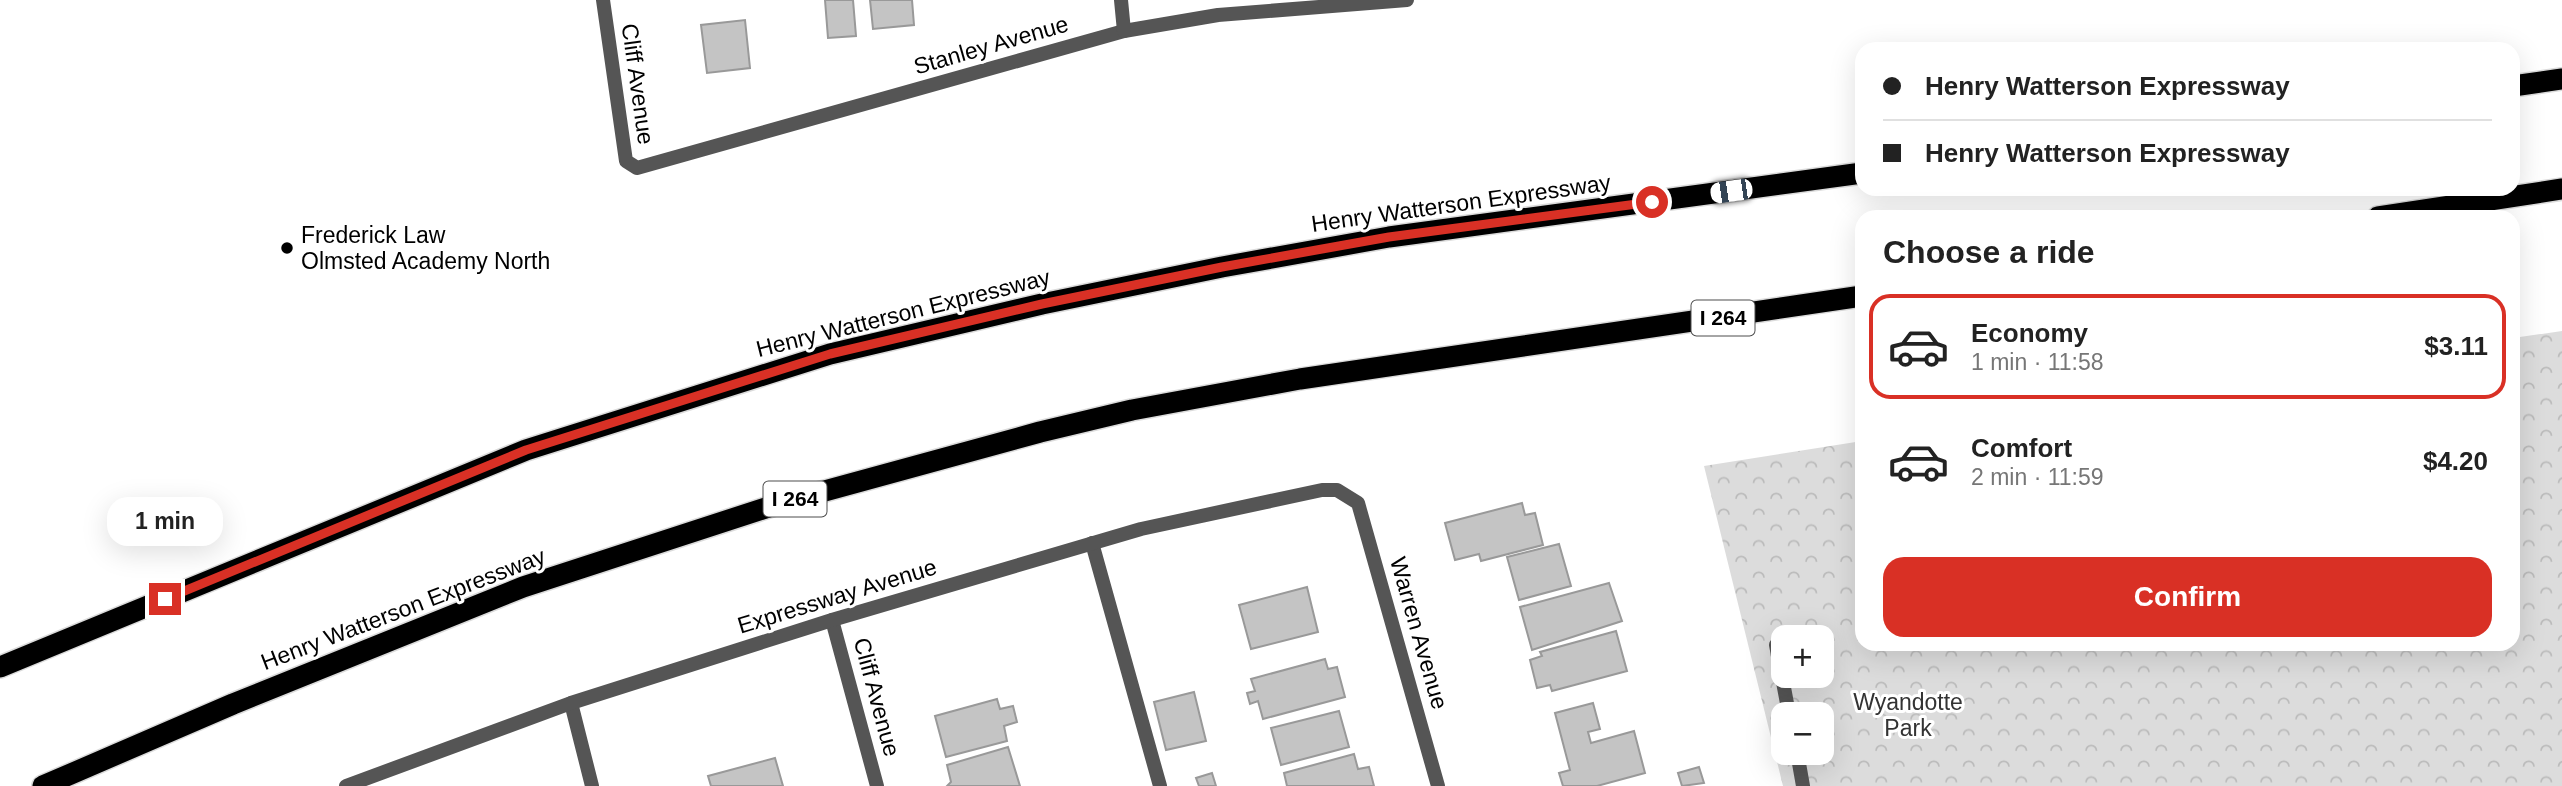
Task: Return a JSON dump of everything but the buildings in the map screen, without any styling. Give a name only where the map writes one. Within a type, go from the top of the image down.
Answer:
[{"type":"highway","points":[[2520,85],[2562,79]]},
{"type":"highway","name":"Henry Watterson Expressway","points":[[0,667],[526,450],[830,354],[1055,301],[1389,237],[1855,174]]},
{"type":"highway","points":[[2520,195],[2562,189]]},
{"type":"highway","points":[[2424,210],[2516,196]]},
{"type":"highway","name":"Henry Watterson Expressway","points":[[43,786],[233,704],[523,587],[781,503],[1040,432],[1132,410],[1300,379],[1855,297]]},
{"type":"street","name":"Cliff Avenue","points":[[603,0],[620,135],[626,161],[637,169]]},
{"type":"street","points":[[1121,0],[1124,31]]},
{"type":"street","name":"Stanley Avenue","points":[[637,169],[1124,31],[1218,15],[1407,0]]},
{"type":"street","name":"Expressway Avenue","points":[[346,786],[571,703],[832,620],[1092,543],[1141,529],[1322,490],[1337,490],[1350,496]]},
{"type":"street","name":"Warren Avenue","points":[[1350,496],[1359,503],[1438,786]]},
{"type":"street","points":[[1092,543],[1160,786]]},
{"type":"street","name":"Cliff Avenue","points":[[832,620],[877,786]]},
{"type":"street","points":[[571,703],[592,786]]},
{"type":"street","points":[[1799,765],[1803,786]]},
{"type":"green space","name":"Wyandotte Park","points":[[2562,331],[2562,786],[1783,786],[1778,765],[1834,765],[1834,702],[1771,702],[1771,737],[1704,466],[1855,442],[1855,651],[2520,651],[2520,337]]},
{"type":"place","name":"Frederick Law Olmsted Academy North","points":[[287,248]]},
{"type":"route","points":[[165,599],[526,450],[830,354],[1042,304],[1222,267],[1389,237],[1652,202]]}]
